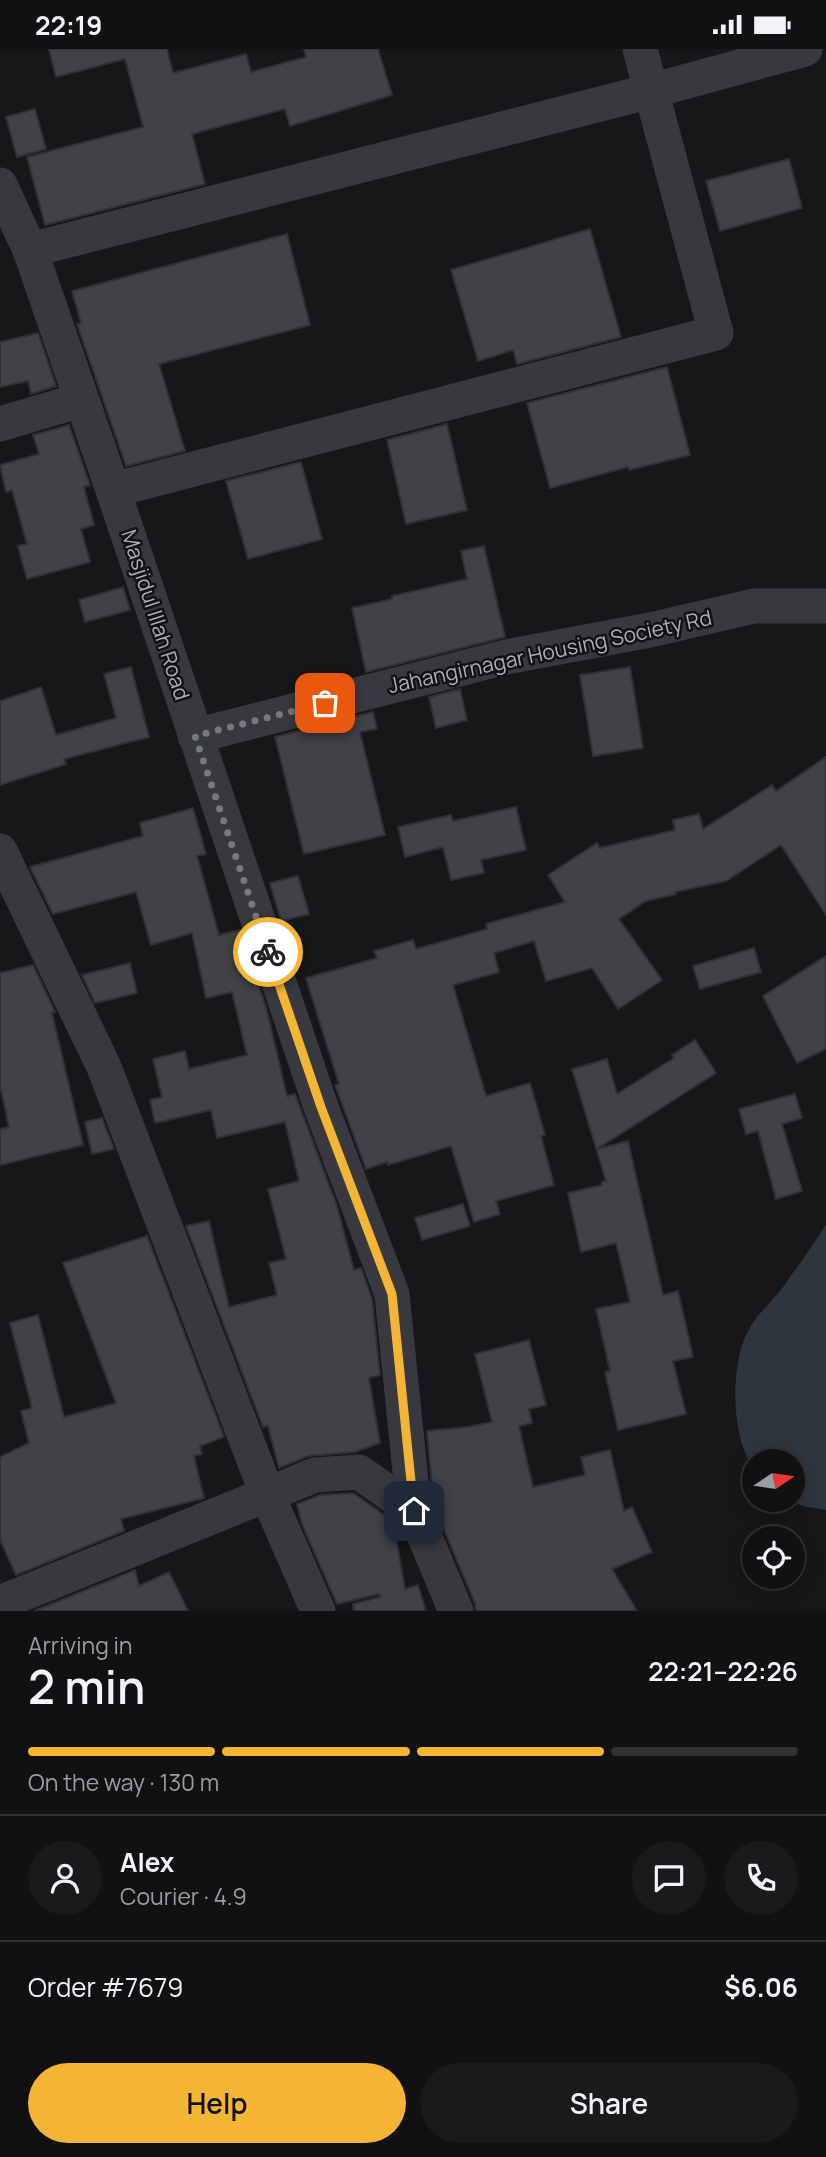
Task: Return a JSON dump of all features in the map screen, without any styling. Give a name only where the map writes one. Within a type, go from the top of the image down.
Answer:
[{"type":"street","points":[[113,490],[716,333],[640,49]]},
{"type":"street","points":[[30,250],[805,49]]},
{"type":"street","name":"Masjidul Illah Road","points":[[0,185],[30,250],[321,1107],[392,1294],[414,1511],[456,1611]]},
{"type":"street","points":[[0,424],[81,400]]},
{"type":"street","name":"Jahangirnagar Housing Society Rd","points":[[195,736],[506,657],[650,630],[754,606],[826,606]]},
{"type":"street","points":[[0,851],[104,1067],[267,1494],[317,1611]]},
{"type":"street","points":[[0,1603],[315,1475],[359,1472],[414,1511]]},
{"type":"shaded area","points":[[826,1225],[826,1510],[805,1506],[805,1449],[744,1449],[737,1422],[736,1383],[741,1347],[758,1317],[780,1291]]},
{"type":"building","points":[[49,49],[167,49],[173,73],[246,54],[251,72],[306,57],[304,49],[378,49],[392,95],[290,126],[285,109],[192,134],[205,184],[45,225],[27,157],[143,127],[125,59],[56,77]]},
{"type":"building","points":[[35,109],[46,149],[17,157],[6,117]]},
{"type":"building","points":[[789,159],[802,208],[720,231],[706,181]]},
{"type":"building","points":[[590,229],[621,337],[517,364],[513,350],[478,361],[451,270]]},
{"type":"building","points":[[287,234],[310,325],[159,364],[185,451],[126,466],[77,324],[81,323],[72,291]]},
{"type":"building","points":[[38,333],[56,386],[31,394],[28,381],[0,387],[0,342]]},
{"type":"building","points":[[667,367],[690,455],[629,470],[628,467],[550,488],[527,403]]},
{"type":"building","points":[[447,424],[467,510],[406,524],[387,440]]},
{"type":"building","points":[[69,425],[90,485],[84,487],[94,525],[81,529],[90,562],[27,579],[18,546],[27,544],[12,490],[6,492],[0,465],[39,454],[33,435]]},
{"type":"building","points":[[301,462],[322,539],[248,559],[226,481]]},
{"type":"building","points":[[484,546],[505,637],[366,672],[352,608],[467,579],[461,551]]},
{"type":"building","points":[[123,587],[130,610],[85,622],[79,600]]},
{"type":"building","points":[[131,667],[149,737],[64,759],[66,764],[0,785],[0,701],[41,687],[56,735],[116,718],[104,674]]},
{"type":"building","points":[[630,667],[643,748],[593,756],[580,675]]},
{"type":"building","points":[[460,689],[467,720],[436,728],[429,697]]},
{"type":"building","points":[[373,712],[377,729],[360,732],[385,835],[304,854],[275,737]]},
{"type":"building","points":[[826,757],[826,915],[781,845],[726,881],[646,901],[619,919],[662,980],[618,1009],[592,968],[546,981],[534,941],[494,953],[499,972],[453,985],[486,1096],[530,1083],[545,1135],[541,1136],[554,1185],[496,1201],[500,1214],[474,1222],[451,1146],[366,1169],[335,1085],[339,1084],[306,978],[377,958],[374,951],[413,940],[416,949],[487,929],[486,924],[565,902],[548,875],[597,843],[600,848],[675,830],[673,820],[699,814],[703,829],[772,785],[776,791]]},
{"type":"building","points":[[516,807],[526,850],[481,860],[484,873],[451,880],[443,847],[405,857],[398,827],[451,815],[453,821]]},
{"type":"building","points":[[193,808],[206,854],[197,856],[219,935],[240,930],[266,1007],[287,1096],[295,1094],[337,1206],[354,1270],[361,1268],[372,1299],[380,1375],[369,1378],[380,1443],[355,1452],[308,1456],[279,1468],[268,1426],[263,1427],[186,1226],[209,1221],[229,1307],[277,1295],[269,1263],[286,1259],[268,1189],[299,1181],[285,1122],[217,1138],[211,1110],[155,1123],[150,1100],[162,1097],[153,1059],[185,1051],[189,1069],[247,1055],[232,992],[206,998],[192,933],[151,945],[136,892],[53,914],[30,867],[143,836],[140,823]]},
{"type":"building","points":[[298,876],[309,914],[281,921],[270,883]]},
{"type":"building","points":[[754,948],[761,972],[700,989],[693,966]]},
{"type":"building","points":[[826,956],[826,1049],[797,1063],[763,996]]},
{"type":"building","points":[[130,963],[137,993],[95,1003],[82,975]]},
{"type":"building","points":[[33,965],[55,1012],[52,1013],[83,1145],[0,1165],[0,1129],[9,1127],[0,1086],[0,973]]},
{"type":"building","points":[[695,1040],[716,1073],[597,1149],[628,1141],[663,1295],[678,1291],[693,1357],[673,1361],[686,1414],[618,1430],[605,1372],[610,1371],[596,1309],[630,1302],[616,1243],[581,1252],[568,1193],[602,1185],[602,1182],[606,1181],[572,1069],[607,1059],[617,1094],[674,1058],[672,1055]]},
{"type":"building","points":[[795,1094],[802,1118],[782,1124],[802,1191],[776,1199],[758,1131],[746,1134],[739,1109]]},
{"type":"building","points":[[102,1118],[114,1149],[92,1154],[85,1122]]},
{"type":"building","points":[[463,1204],[470,1226],[422,1240],[415,1218]]},
{"type":"building","points":[[147,1236],[224,1437],[200,1446],[202,1454],[194,1456],[204,1498],[121,1519],[124,1531],[16,1575],[0,1540],[0,1457],[29,1443],[21,1411],[32,1408],[10,1323],[38,1315],[64,1417],[116,1403],[63,1263]]},
{"type":"building","points":[[529,1340],[546,1405],[529,1409],[532,1423],[519,1426],[533,1487],[585,1475],[581,1457],[610,1450],[624,1511],[632,1507],[652,1552],[612,1569],[637,1611],[476,1611],[434,1506],[427,1431],[492,1422],[475,1354]]},
{"type":"building","points":[[353,1493],[393,1521],[405,1589],[418,1585],[426,1611],[354,1611],[353,1604],[380,1597],[379,1594],[337,1604],[302,1524],[297,1504],[320,1495]]},
{"type":"building","points":[[135,1570],[139,1586],[169,1572],[188,1611],[34,1611]]},
{"type":"way so far","points":[[268,952],[195,736],[325,703]]},
{"type":"route","points":[[268,952],[321,1107],[392,1294],[414,1511]]}]
